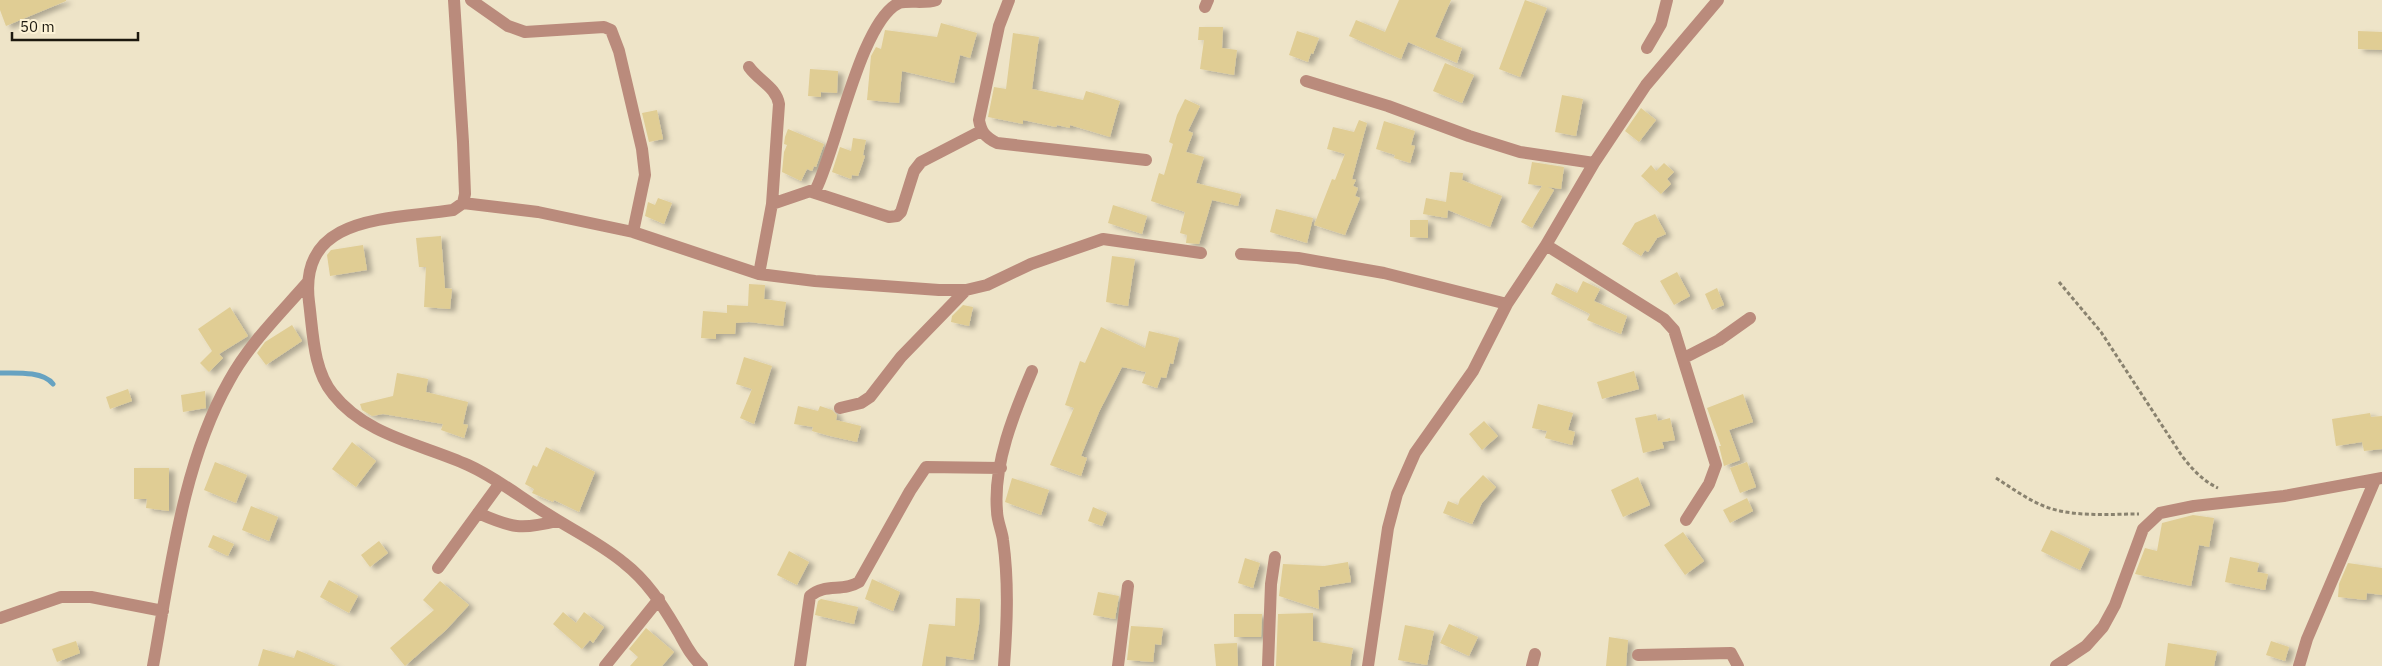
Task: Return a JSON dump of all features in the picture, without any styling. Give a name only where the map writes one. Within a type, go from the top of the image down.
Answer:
[{"type":"street","points":[[454,0],[463,142],[465,194],[463,203]]},
{"type":"street","points":[[471,0],[508,26],[525,32],[604,27],[611,30],[619,51],[642,149],[645,174],[634,232]]},
{"type":"street","points":[[772,204],[812,192],[816,189],[821,180],[862,55],[889,10],[900,3],[936,0]]},
{"type":"street","points":[[1009,0],[999,26],[978,120],[981,131],[987,138],[997,143],[1146,160]]},
{"type":"street","points":[[1647,48],[1661,24],[1667,0]]},
{"type":"street","points":[[1368,666],[1388,528],[1397,494],[1415,453],[1473,372],[1507,304],[1546,245],[1594,163],[1646,85],[1718,0]]},
{"type":"street","points":[[749,67],[756,76],[775,92],[780,104],[772,204],[759,274]]},
{"type":"street","points":[[1306,81],[1388,106],[1469,136],[1520,152],[1594,163]]},
{"type":"street","points":[[812,192],[890,217],[897,216],[914,171],[921,162],[981,131]]},
{"type":"street","points":[[702,666],[691,653],[659,599],[648,585],[624,563],[500,483],[468,465],[385,433],[364,421],[332,394],[323,377],[315,347],[307,283],[312,262],[320,246],[333,236],[360,223],[453,210],[463,203],[538,212],[634,232],[759,274],[815,281],[966,290],[987,285],[1031,264],[1103,239],[1201,253]]},
{"type":"street","points":[[1546,245],[1664,319],[1674,330],[1716,464],[1709,484],[1686,520]]},
{"type":"street","points":[[1241,254],[1298,258],[1384,274],[1507,304]]},
{"type":"street","points":[[155,665],[163,611],[193,471],[211,417],[229,380],[244,356],[307,283]]},
{"type":"street","points":[[840,408],[861,403],[870,397],[911,345],[966,290]]},
{"type":"street","points":[[1684,358],[1719,340],[1750,318]]},
{"type":"street","points":[[1004,666],[1008,600],[1003,539],[997,512],[1001,468],[1011,418],[1032,371]]},
{"type":"street","points":[[800,666],[810,596],[816,590],[851,587],[859,582],[910,491],[926,467],[1001,468]]},
{"type":"street","points":[[2056,666],[2086,646],[2103,627],[2115,605],[2143,529],[2160,513],[2284,496],[2379,479]]},
{"type":"street","points":[[2299,666],[2307,639],[2379,479]]},
{"type":"street","points":[[438,568],[500,483]]},
{"type":"street","points":[[478,513],[512,527],[536,526],[557,521]]},
{"type":"street","points":[[1268,666],[1271,584],[1274,557]]},
{"type":"street","points":[[1118,666],[1128,586]]},
{"type":"street","points":[[0,618],[61,598],[91,597],[163,611]]},
{"type":"street","points":[[605,666],[659,599]]},
{"type":"street","points":[[1638,655],[1731,653],[1738,666]]},
{"type":"path","points":[[2059,282],[2100,332],[2194,471],[2209,484],[2244,500]]},
{"type":"path","points":[[1996,478],[2038,504],[2053,510],[2102,515],[2160,513]]},
{"type":"building","points":[[0,0],[66,1],[6,26],[0,10]]},
{"type":"building","points":[[1399,0],[1451,0],[1435,37],[1462,48],[1457,63],[1408,42],[1401,59],[1349,36],[1356,20],[1385,32]]},
{"type":"building","points":[[1525,0],[1547,8],[1520,77],[1499,69]]},
{"type":"building","points":[[941,23],[977,33],[970,58],[960,55],[954,83],[902,71],[899,103],[867,100],[871,56],[876,47],[881,49],[885,30],[937,37]]},
{"type":"building","points":[[1199,27],[1223,27],[1222,48],[1237,50],[1234,75],[1200,69],[1204,40],[1198,40]]},
{"type":"building","points":[[1297,31],[1319,38],[1308,62],[1289,55]]},
{"type":"building","points":[[2358,31],[2382,32],[2382,50],[2358,49]]},
{"type":"building","points":[[1013,33],[1039,37],[1032,89],[1083,100],[1086,91],[1120,101],[1110,137],[1070,125],[1070,128],[1057,125],[1056,127],[1023,120],[1023,124],[988,117],[994,87],[1006,89]]},
{"type":"building","points":[[1445,63],[1474,75],[1462,103],[1433,91]]},
{"type":"building","points":[[810,69],[838,71],[837,93],[821,92],[821,97],[808,96]]},
{"type":"building","points":[[1562,95],[1583,99],[1576,136],[1555,132]]},
{"type":"building","points":[[1185,99],[1200,106],[1188,131],[1193,133],[1186,152],[1204,157],[1196,183],[1241,194],[1238,206],[1212,200],[1199,244],[1186,243],[1187,235],[1180,233],[1185,212],[1151,201],[1159,173],[1164,175],[1173,144],[1169,142],[1177,115]]},
{"type":"building","points":[[1641,108],[1656,120],[1639,142],[1625,131]]},
{"type":"building","points":[[657,110],[663,139],[649,142],[642,113]]},
{"type":"building","points":[[1359,120],[1367,123],[1352,179],[1356,180],[1353,186],[1358,188],[1355,196],[1360,198],[1345,235],[1314,225],[1332,179],[1335,180],[1345,154],[1327,149],[1333,127],[1354,132]]},
{"type":"building","points":[[1384,121],[1415,131],[1411,145],[1415,146],[1410,163],[1394,158],[1395,155],[1376,149]]},
{"type":"building","points":[[788,129],[824,144],[816,167],[814,166],[812,171],[807,169],[801,181],[782,172],[784,152],[787,145],[784,144]]},
{"type":"building","points":[[853,138],[866,140],[863,155],[865,156],[858,176],[852,175],[851,179],[832,172],[840,147],[851,151]]},
{"type":"building","points":[[1532,162],[1564,167],[1561,189],[1548,187],[1554,190],[1532,228],[1521,222],[1542,186],[1528,184]]},
{"type":"building","points":[[1664,163],[1674,172],[1667,179],[1671,184],[1661,194],[1641,176],[1651,165],[1656,171]]},
{"type":"building","points":[[1450,172],[1463,173],[1462,180],[1502,196],[1490,227],[1448,210],[1447,218],[1423,214],[1426,198],[1446,202]]},
{"type":"building","points":[[658,198],[672,203],[664,224],[645,216],[648,202],[655,205]]},
{"type":"building","points":[[1113,205],[1147,216],[1142,234],[1108,223]]},
{"type":"building","points":[[1276,209],[1313,218],[1307,243],[1270,232]]},
{"type":"building","points":[[1655,214],[1666,234],[1657,238],[1648,252],[1645,250],[1641,256],[1622,244],[1635,223]]},
{"type":"building","points":[[1410,220],[1428,220],[1428,238],[1410,237]]},
{"type":"building","points":[[441,236],[445,288],[452,289],[450,309],[424,307],[426,267],[419,267],[416,238]]},
{"type":"building","points":[[363,245],[367,270],[330,276],[327,255],[331,250]]},
{"type":"building","points":[[1112,256],[1135,259],[1128,306],[1106,302]]},
{"type":"building","points":[[1677,272],[1690,296],[1674,305],[1660,281]]},
{"type":"building","points":[[1583,281],[1600,289],[1594,301],[1627,316],[1621,334],[1587,320],[1590,314],[1551,294],[1556,283],[1577,293]]},
{"type":"building","points":[[749,284],[765,285],[764,299],[786,302],[783,326],[749,322],[736,323],[735,334],[716,334],[716,339],[701,338],[703,311],[727,313],[727,305],[748,306]]},
{"type":"building","points":[[1717,288],[1724,305],[1712,310],[1705,294]]},
{"type":"building","points":[[963,305],[973,307],[969,326],[951,322],[952,316]]},
{"type":"building","points":[[230,307],[248,336],[219,354],[223,358],[209,372],[200,363],[212,351],[198,329]]},
{"type":"building","points":[[292,325],[302,341],[266,365],[257,353],[265,342]]},
{"type":"building","points":[[1101,327],[1145,348],[1149,331],[1179,338],[1173,364],[1170,363],[1166,378],[1161,377],[1157,388],[1142,383],[1146,372],[1122,367],[1099,412],[1081,456],[1087,458],[1081,476],[1050,465],[1074,408],[1065,405],[1080,361],[1085,363]]},
{"type":"building","points":[[744,357],[772,366],[754,424],[740,418],[752,389],[736,384]]},
{"type":"building","points":[[1634,371],[1639,389],[1602,399],[1597,382]]},
{"type":"building","points":[[397,373],[428,379],[426,392],[468,402],[463,424],[468,425],[464,438],[441,430],[443,424],[383,414],[372,416],[362,410],[360,404],[393,396]]},
{"type":"building","points":[[128,389],[132,401],[110,409],[106,397]]},
{"type":"building","points":[[205,391],[206,408],[183,412],[181,395]]},
{"type":"building","points":[[1743,394],[1753,422],[1729,430],[1740,460],[1724,466],[1719,446],[1721,446],[1707,408]]},
{"type":"building","points":[[1538,404],[1573,413],[1568,430],[1575,432],[1572,445],[1545,438],[1547,431],[1532,428]]},
{"type":"building","points":[[798,406],[818,411],[820,406],[832,410],[837,415],[836,420],[861,426],[857,442],[812,431],[813,427],[794,424]]},
{"type":"building","points":[[2370,413],[2371,417],[2382,416],[2382,449],[2364,451],[2362,442],[2336,446],[2332,419]]},
{"type":"building","points":[[1656,414],[1658,421],[1670,418],[1675,440],[1662,442],[1664,448],[1643,453],[1635,418]]},
{"type":"building","points":[[1484,421],[1498,436],[1482,450],[1469,434]]},
{"type":"building","points":[[352,442],[376,461],[356,487],[332,469]]},
{"type":"building","points":[[546,447],[595,472],[579,512],[554,500],[553,502],[532,493],[534,489],[525,484],[533,465],[537,467]]},
{"type":"building","points":[[215,462],[247,475],[236,503],[204,490]]},
{"type":"building","points":[[1747,462],[1756,487],[1740,493],[1730,468]]},
{"type":"building","points":[[134,468],[169,468],[169,511],[146,508],[147,499],[134,499]]},
{"type":"building","points":[[1483,475],[1496,487],[1482,503],[1472,524],[1443,513],[1448,501],[1458,505],[1460,499]]},
{"type":"building","points":[[1638,477],[1650,505],[1623,517],[1611,490]]},
{"type":"building","points":[[1012,478],[1049,490],[1041,515],[1005,502]]},
{"type":"building","points":[[1747,498],[1753,511],[1730,523],[1723,510]]},
{"type":"building","points":[[251,506],[278,517],[269,541],[242,530]]},
{"type":"building","points":[[1093,507],[1107,513],[1102,526],[1088,521]]},
{"type":"building","points":[[2193,515],[2214,518],[2209,547],[2199,545],[2191,586],[2135,574],[2145,548],[2157,551],[2162,523]]},
{"type":"building","points":[[2051,530],[2090,549],[2080,570],[2041,551]]},
{"type":"building","points":[[1683,532],[1704,561],[1685,575],[1664,545]]},
{"type":"building","points":[[213,535],[234,544],[228,556],[208,547]]},
{"type":"building","points":[[379,541],[388,553],[370,567],[361,555]]},
{"type":"building","points":[[789,551],[809,562],[797,585],[777,575]]},
{"type":"building","points":[[2230,557],[2259,563],[2257,572],[2268,574],[2265,590],[2225,582]]},
{"type":"building","points":[[1245,558],[1260,563],[1253,588],[1238,583]]},
{"type":"building","points":[[1348,562],[1351,582],[1320,587],[1320,590],[1318,590],[1319,609],[1279,596],[1283,564],[1324,566]]},
{"type":"building","points":[[2348,563],[2382,568],[2382,595],[2367,593],[2366,600],[2338,597],[2339,584]]},
{"type":"building","points":[[872,579],[900,592],[893,611],[865,599]]},
{"type":"building","points":[[329,580],[358,596],[349,613],[320,597]]},
{"type":"building","points":[[440,581],[469,605],[446,630],[405,666],[390,648],[434,610],[423,600]]},
{"type":"building","points":[[1098,592],[1119,596],[1115,619],[1093,615]]},
{"type":"building","points":[[956,598],[980,599],[979,625],[973,660],[946,656],[945,666],[922,666],[929,624],[955,626]]},
{"type":"building","points":[[821,599],[858,607],[854,624],[815,615],[818,601]]},
{"type":"building","points":[[563,612],[576,623],[584,612],[604,627],[593,643],[590,640],[582,649],[553,624]]},
{"type":"building","points":[[1313,613],[1313,641],[1353,648],[1350,666],[1276,666],[1278,614]]},
{"type":"building","points":[[1234,614],[1262,614],[1261,637],[1234,637]]},
{"type":"building","points":[[1449,624],[1478,637],[1469,656],[1440,643]]},
{"type":"building","points":[[1405,625],[1434,631],[1427,665],[1398,660]]},
{"type":"building","points":[[1131,626],[1163,628],[1161,645],[1155,644],[1153,662],[1127,660]]},
{"type":"building","points":[[646,628],[674,652],[662,666],[630,666],[638,657],[629,649]]},
{"type":"building","points":[[1609,637],[1628,640],[1626,666],[1606,666]]},
{"type":"building","points":[[76,641],[80,653],[57,662],[52,649]]},
{"type":"building","points":[[2271,641],[2289,647],[2285,661],[2266,655]]},
{"type":"building","points":[[1237,643],[1238,666],[1216,666],[1214,644]]},
{"type":"building","points":[[2168,643],[2217,651],[2214,666],[2165,666]]},
{"type":"building","points":[[263,649],[294,658],[297,650],[336,666],[258,666]]},
{"type":"waterway","points":[[0,373],[36,375],[49,380],[53,384]]}]
